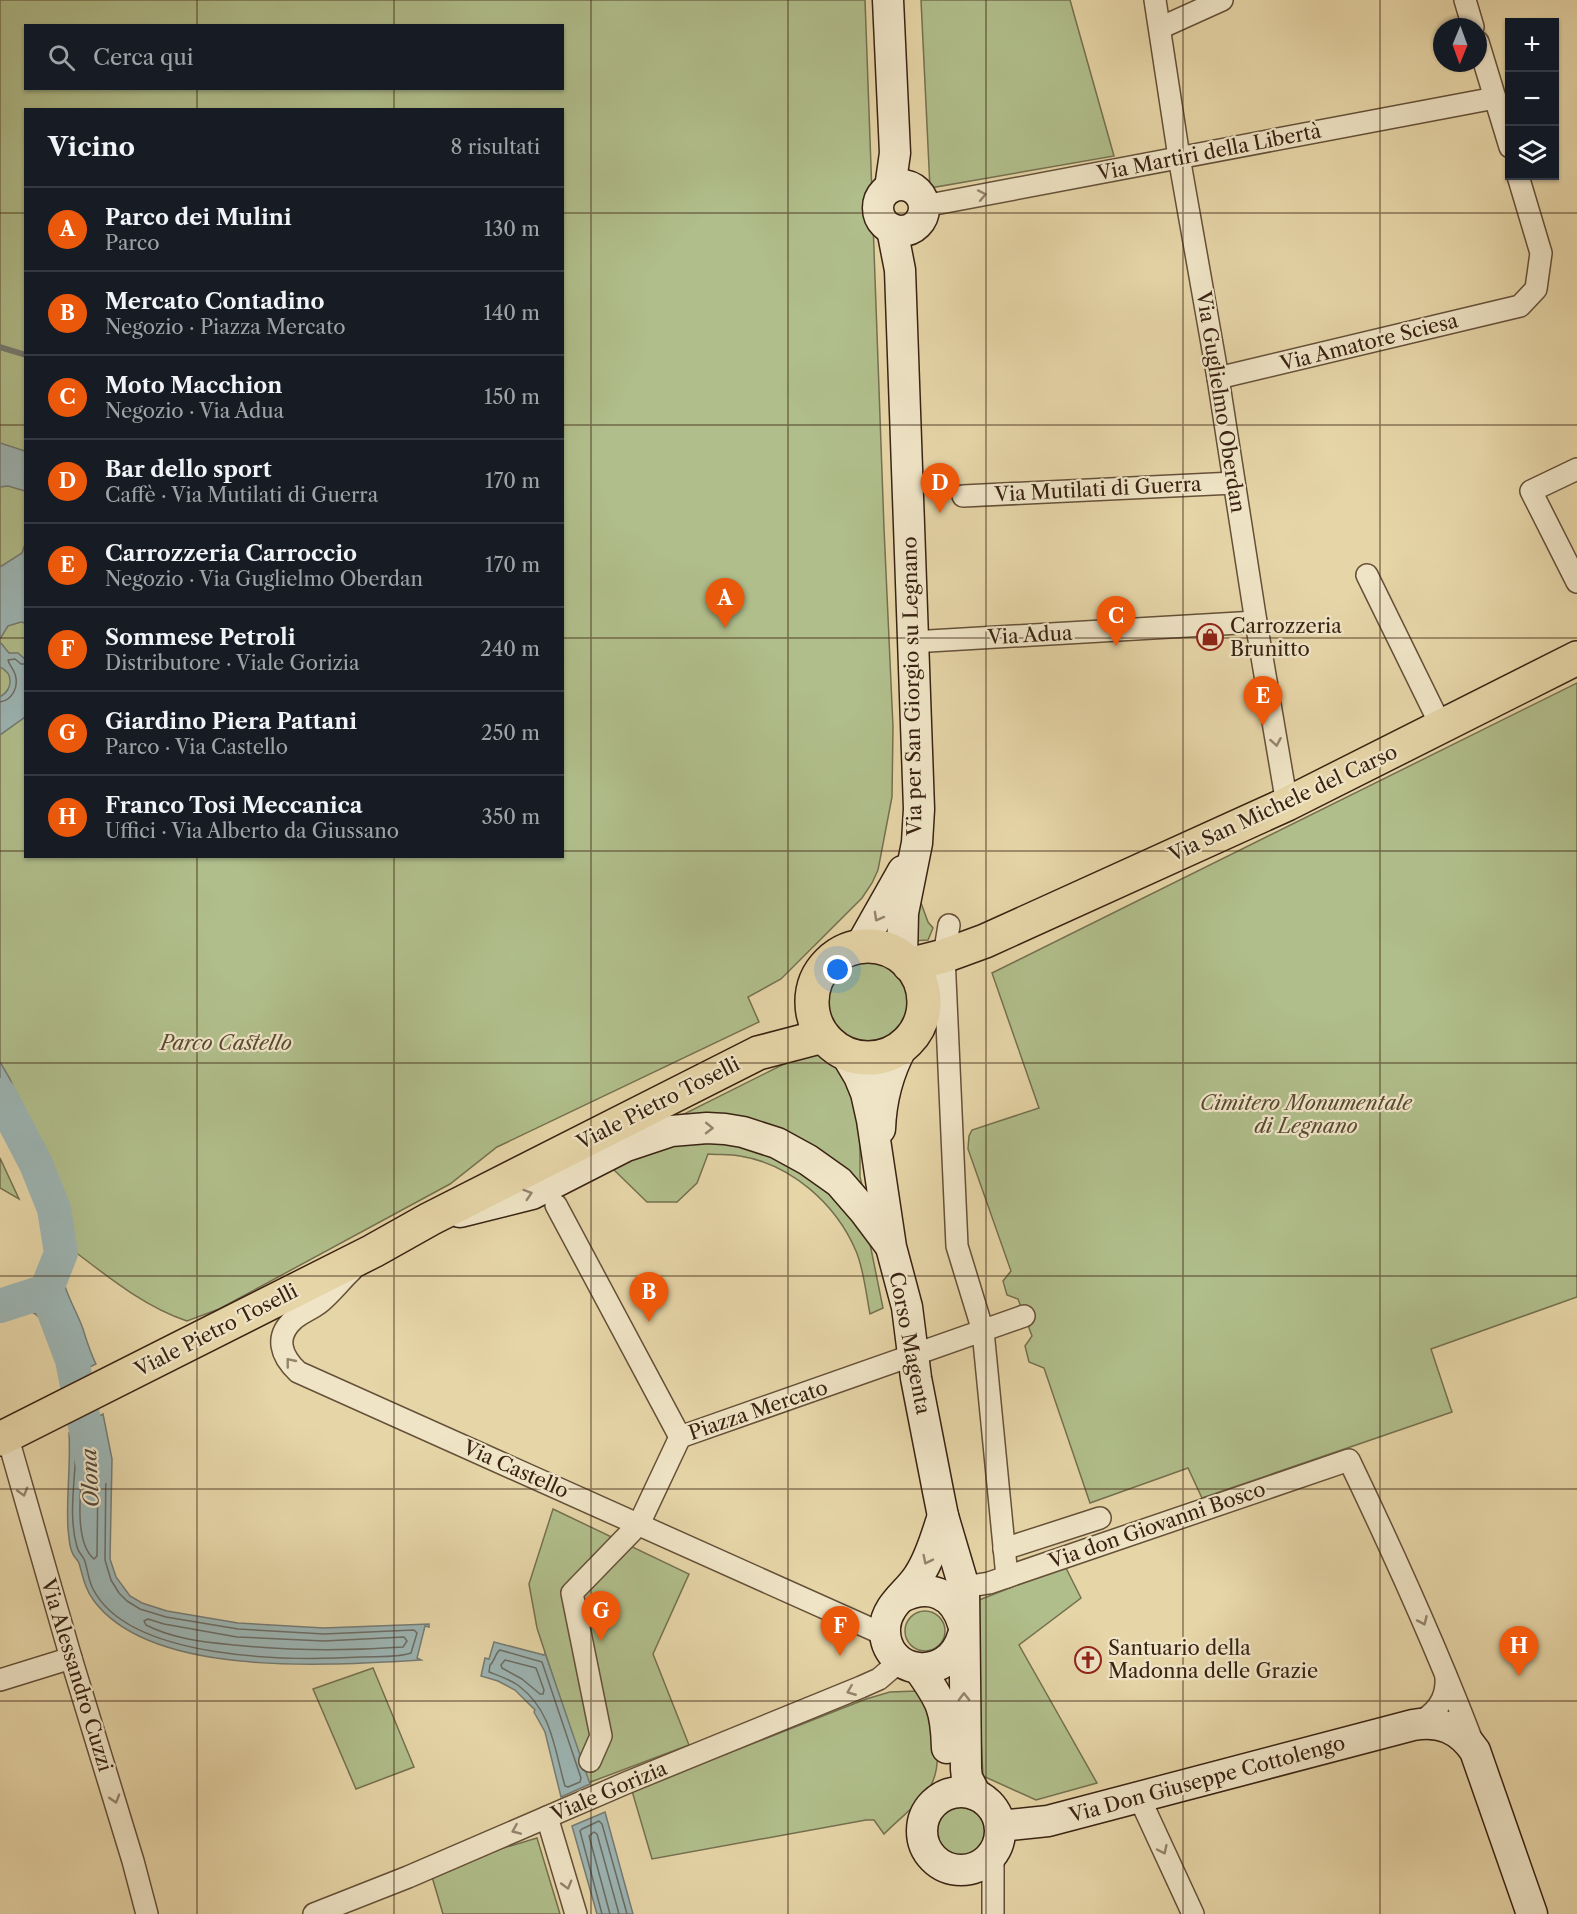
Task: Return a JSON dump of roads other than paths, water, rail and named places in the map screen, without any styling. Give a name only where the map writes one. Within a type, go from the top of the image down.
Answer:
[{"type":"main road","name":"Via San Michele del Carso","points":[[940,962],[1287,804],[1577,658]]},
{"type":"main road","points":[[875,947],[889,950],[905,961],[920,981],[940,962],[920,1024],[902,1047],[889,1054],[875,1058],[860,1058],[835,1045],[816,1024],[812,1010],[812,995],[819,974],[833,958],[846,950],[875,947]]},
{"type":"main road","name":"Viale Pietro Toselli","points":[[3,1437],[758,1053],[812,995]]},
{"type":"main road","name":"Viale Pietro Toselli","points":[[758,1053],[835,1045]]},
{"type":"street","name":"Via per San Giorgio su Legnano","points":[[888,0],[895,153],[906,193],[921,219],[912,228],[899,230],[886,225],[879,212],[880,198],[906,193]]},
{"type":"street","name":"Via Guglielmo Oberdan","points":[[1155,0],[1287,804]]},
{"type":"street","points":[[1160,28],[1222,0]]},
{"type":"street","points":[[1465,0],[1470,18]]},
{"type":"street","points":[[1487,72],[1505,133]]},
{"type":"street","name":"Via Martiri della Libertà","points":[[906,193],[1179,157],[1495,99]]},
{"type":"street","name":"Via Amatore Sciesa","points":[[1218,378],[1520,306],[1536,289],[1542,253],[1519,180]]},
{"type":"street","name":"Via per San Giorgio su Legnano","points":[[899,230],[919,809],[919,826],[903,913],[905,961]]},
{"type":"street","points":[[1577,469],[1531,491],[1577,582]]},
{"type":"street","name":"Via Mutilati di Guerra","points":[[963,495],[1234,483]]},
{"type":"street","points":[[1367,576],[1442,726]]},
{"type":"street","name":"Via Adua","points":[[912,642],[1256,622]]},
{"type":"street","name":"Via per San Giorgio su Legnano","points":[[860,947],[915,850]]},
{"type":"street","points":[[940,962],[957,1246],[983,1330],[1007,1577]]},
{"type":"street","name":"Corso Magenta","points":[[835,1045],[859,1076],[866,1093],[891,1247],[907,1307],[916,1378],[943,1516],[964,1587],[966,1773],[976,1796],[985,1800],[992,1808],[996,1840],[993,1914]]},
{"type":"street","name":"Corso Magenta","points":[[880,1171],[884,1096],[902,1047]]},
{"type":"street","name":"Viale Pietro Toselli","points":[[430,1219],[532,1194],[626,1146],[671,1131],[707,1128],[743,1132],[760,1137],[777,1143],[808,1160],[839,1182],[891,1247]]},
{"type":"street","name":"Piazza Mercato","points":[[556,1205],[680,1437],[1024,1316]]},
{"type":"street","name":"Via Castello","points":[[372,1251],[320,1303],[293,1320],[284,1334],[281,1347],[286,1361],[298,1372],[885,1635]]},
{"type":"street","name":"Via Alessandro Cuzzi","points":[[3,1437],[72,1658],[147,1914]]},
{"type":"street","points":[[590,1761],[601,1736],[573,1593],[639,1524],[680,1437]]},
{"type":"street","name":"Via don Giovanni Bosco","points":[[964,1587],[989,1583],[1349,1460],[1400,1567],[1442,1664]]},
{"type":"street","name":"Corso Magenta","points":[[885,1635],[888,1615],[918,1577],[930,1557],[943,1516]]},
{"type":"street","points":[[1004,1549],[1100,1518]]},
{"type":"street","points":[[900,1598],[919,1591],[939,1593],[955,1606],[963,1630]]},
{"type":"street","name":"Corso Magenta","points":[[909,1665],[939,1666],[948,1661],[955,1654],[963,1630]]},
{"type":"street","points":[[885,1635],[888,1645],[940,1700],[946,1718],[947,1774],[937,1800],[924,1816],[922,1836],[924,1846],[937,1863],[956,1870],[966,1870],[984,1863],[996,1840]]},
{"type":"street","points":[[0,1680],[72,1658]]},
{"type":"street","points":[[1413,1725],[1430,1716],[1442,1701],[1446,1682],[1442,1664]]},
{"type":"street","points":[[1442,1664],[1479,1760]]},
{"type":"street","name":"Viale Gorizia","points":[[314,1914],[872,1683],[909,1665]]},
{"type":"street","name":"Via Don Giuseppe Cottolengo","points":[[996,1840],[1048,1821],[1413,1725],[1434,1723],[1454,1730],[1469,1743],[1479,1760],[1532,1914]]},
{"type":"street","points":[[937,1800],[956,1793],[976,1796]]},
{"type":"street","points":[[1139,1797],[1193,1914]]},
{"type":"street","points":[[547,1817],[576,1914]]},
{"type":"water","points":[[0,443],[24,451],[24,491],[8,486],[0,487]]},
{"type":"water","points":[[24,547],[24,623],[8,626],[0,639],[0,567],[22,553]]},
{"type":"water","points":[[0,642],[9,653],[18,653],[24,658],[24,718],[0,735],[0,697],[9,686],[10,677],[0,667]]},
{"type":"water","points":[[0,1062],[10,1079],[54,1177],[66,1209],[67,1244],[56,1240],[54,1211],[0,1085]]},
{"type":"water","points":[[52,1257],[63,1261],[65,1287],[96,1364],[64,1380],[49,1332],[38,1316],[24,1311],[0,1319],[0,1299],[7,1297],[45,1270]]},
{"type":"water","points":[[103,1414],[112,1459],[110,1559],[116,1577],[130,1596],[142,1603],[167,1611],[238,1623],[324,1628],[429,1624],[429,1627],[425,1626],[417,1658],[421,1660],[341,1664],[246,1662],[200,1655],[157,1644],[121,1626],[94,1601],[88,1592],[79,1563],[71,1549],[68,1529],[69,1433]]},
{"type":"water","points":[[494,1642],[544,1655],[545,1653],[590,1784],[561,1797],[545,1732],[535,1710],[515,1690],[498,1681],[481,1676],[485,1658],[489,1659]]},
{"type":"water","points":[[605,1812],[633,1914],[597,1914],[572,1826]]},
{"type":"waterway","points":[[0,347],[24,354]]},
{"type":"waterway","name":"Olona","points":[[0,1095],[36,1164],[54,1209],[61,1253],[46,1291]]},
{"type":"waterway","name":"Olona","points":[[0,1306],[46,1291],[72,1360],[94,1471]]},
{"type":"place","name":"Bar dello sport","points":[[940,513]]},
{"type":"place","name":"Parco dei Mulini","points":[[725,628]]},
{"type":"place","name":"Carrozzeria Brunitto","points":[[1210,637]]},
{"type":"place","name":"Moto Macchion","points":[[1116,646]]},
{"type":"place","name":"Carrozzeria Carroccio","points":[[1263,726]]},
{"type":"place","name":"Mercato Contadino","points":[[649,1322]]},
{"type":"place","name":"Giardino Piera Pattani","points":[[601,1641]]},
{"type":"place","name":"Sommese Petroli","points":[[840,1656]]},
{"type":"place","name":"Santuario della Madonna delle Grazie","points":[[1088,1660]]},
{"type":"place","name":"Franco Tosi Meccanica","points":[[1519,1676]]},
{"type":"park label","name":"Parco Castello","points":[[226,1043]]},
{"type":"park label","name":"Cimitero Monumentale di Legnano","points":[[1306,1114]]}]
